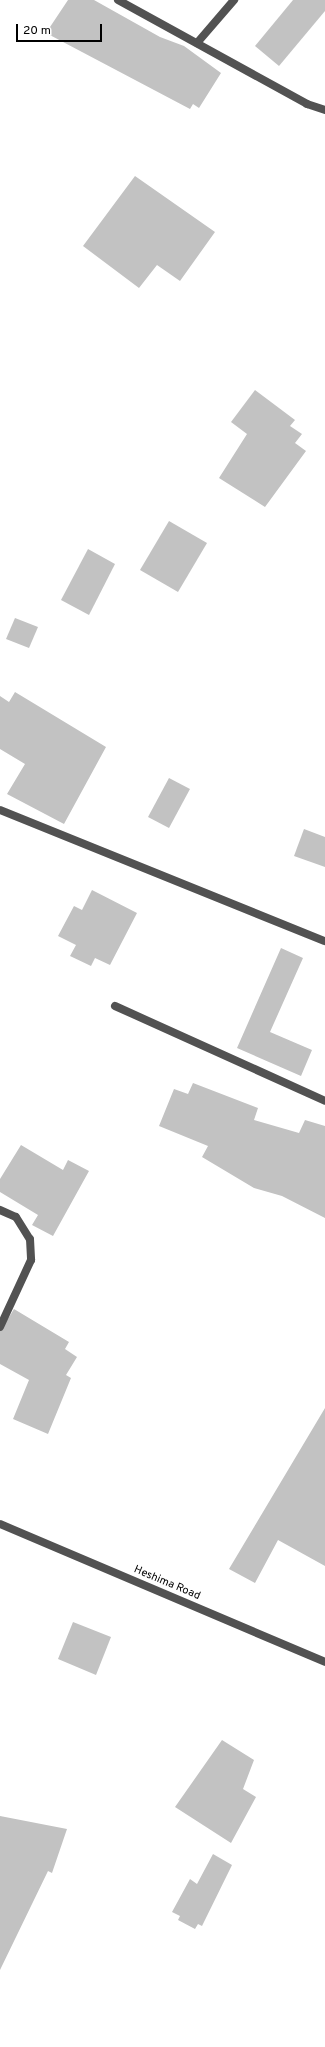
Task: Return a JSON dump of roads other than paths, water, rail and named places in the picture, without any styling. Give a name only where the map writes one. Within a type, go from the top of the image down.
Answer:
[{"type":"street","points":[[118,0],[325,110]]},
{"type":"street","points":[[197,43],[234,0]]},
{"type":"street","points":[[0,810],[325,941]]},
{"type":"street","points":[[115,1006],[325,1101]]},
{"type":"street","points":[[0,1210],[16,1217],[30,1239],[31,1260],[0,1326]]},
{"type":"street","name":"Heshima Road","points":[[0,1524],[325,1662]]}]
